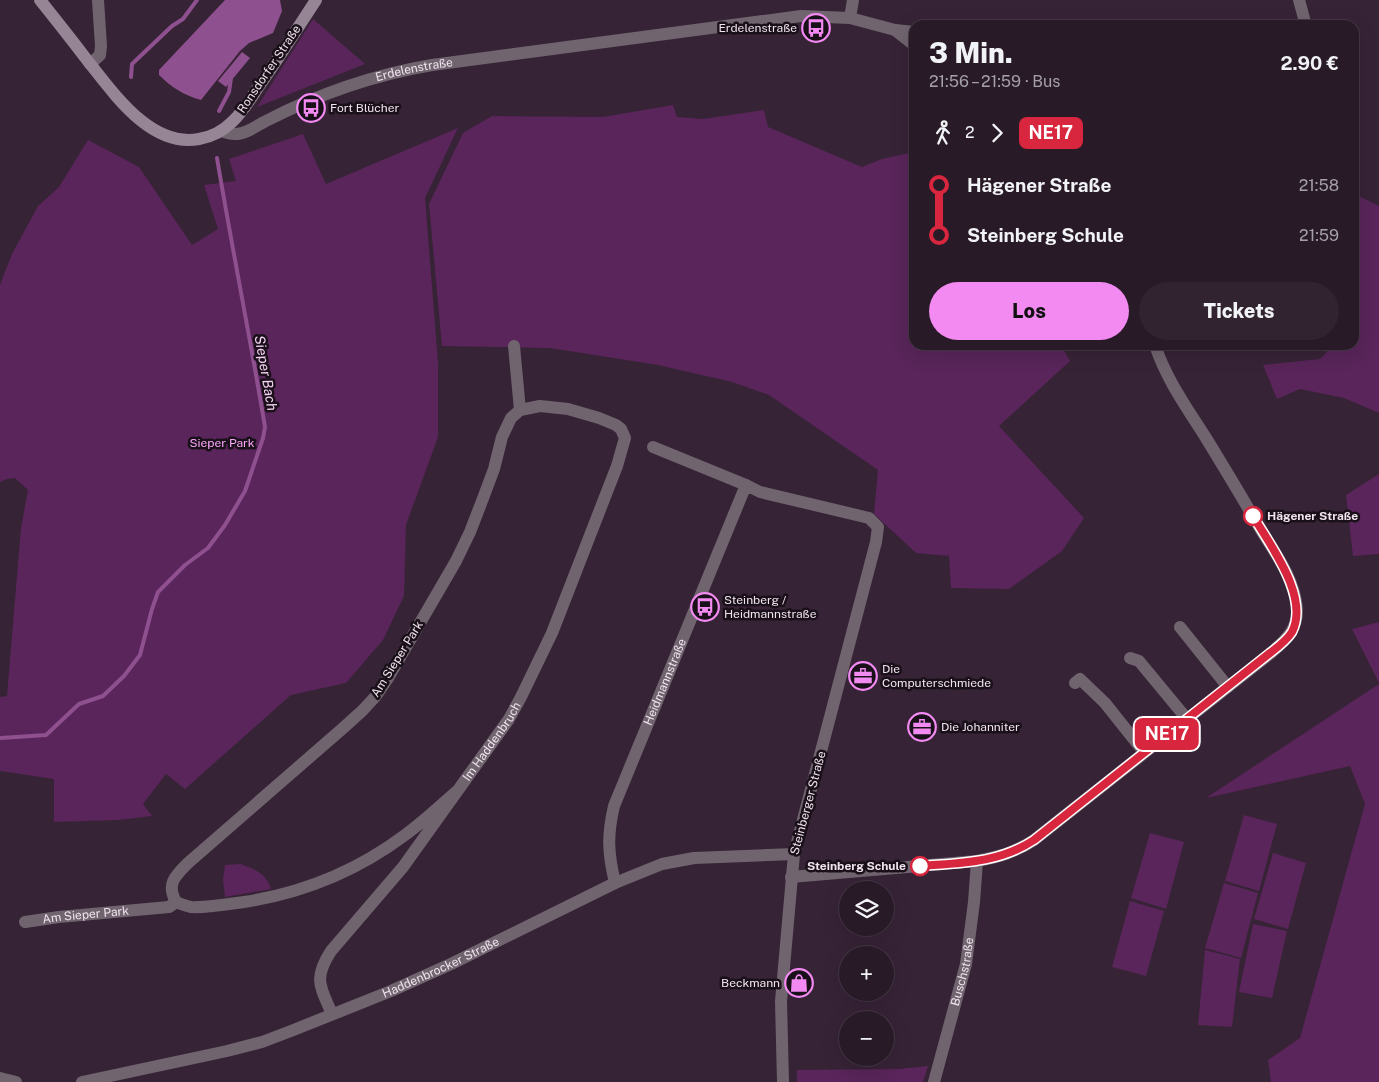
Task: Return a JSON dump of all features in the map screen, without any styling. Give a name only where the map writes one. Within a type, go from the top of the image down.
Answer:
[{"type":"main road","name":"Ronsdorfer Straße","points":[[40,0],[130,111],[164,136],[175,139],[195,140],[222,131],[232,122],[316,0]]},
{"type":"street","points":[[90,64],[100,55],[98,0]]},
{"type":"street","points":[[850,18],[853,0]]},
{"type":"street","points":[[1299,0],[1304,20]]},
{"type":"street","name":"Erdelenstraße","points":[[222,131],[229,135],[240,134],[331,91],[402,70],[786,17],[821,16],[850,18],[895,30],[909,31]]},
{"type":"street","points":[[895,30],[909,41]]},
{"type":"street","points":[[514,346],[520,410]]},
{"type":"street","points":[[791,877],[977,861],[1019,850],[1187,719],[1287,638],[1292,631],[1296,620],[1296,602],[1290,582],[1277,556],[1232,480],[1166,376],[1156,350]]},
{"type":"street","name":"Im Haddenbruch","points":[[332,1014],[320,984],[323,964],[331,951],[403,868],[509,719],[536,669],[552,633],[615,472],[626,438],[621,429],[616,425],[568,409],[540,406],[520,410]]},
{"type":"street","name":"Am Sieper Park","points":[[458,791],[405,836],[379,853],[348,870],[311,886],[274,897],[191,907],[176,902],[171,893],[172,884],[176,876],[284,778],[362,711],[375,697],[459,554],[482,501],[506,426],[520,410]]},
{"type":"street","points":[[653,447],[746,485]]},
{"type":"street","name":"Steinberger Straße","points":[[746,485],[760,492],[869,518],[876,524],[878,530],[794,854],[781,1001],[783,1082]]},
{"type":"street","name":"Heidmannstraße","points":[[614,883],[608,840],[614,806],[746,485]]},
{"type":"street","points":[[1180,627],[1228,686]]},
{"type":"street","points":[[1130,658],[1139,661],[1187,719]]},
{"type":"street","points":[[1075,682],[1080,679],[1105,702],[1144,752]]},
{"type":"street","name":"Haddenbrocker Straße","points":[[82,1082],[262,1042],[392,991],[451,964],[614,883],[662,864],[685,859],[717,856],[794,854]]},
{"type":"street","name":"Buschstraße","points":[[934,1082],[966,964],[977,861]]},
{"type":"street","name":"Am Sieper Park","points":[[25,922],[169,907],[176,902]]},
{"type":"street","points":[[0,1078],[16,1082]]},
{"type":"green space","points":[[313,19],[365,64],[257,107]]},
{"type":"green space","points":[[673,105],[677,117],[703,119],[764,110],[768,127],[862,167],[882,159],[909,153],[909,350],[1064,350],[1070,361],[999,426],[1084,518],[1062,551],[1009,589],[951,588],[949,556],[916,553],[874,514],[878,470],[769,395],[732,382],[658,365],[550,348],[442,346],[429,204],[463,133],[492,116],[603,117]]},
{"type":"green space","name":"Sieper Park","points":[[458,128],[425,198],[438,362],[438,437],[406,525],[404,596],[383,640],[346,683],[291,695],[185,789],[166,774],[143,804],[152,816],[118,820],[54,822],[54,779],[0,771],[0,697],[7,696],[21,528],[28,490],[15,478],[0,482],[0,285],[12,254],[38,206],[59,187],[88,140],[139,167],[192,245],[218,229],[204,185],[236,181],[229,159],[303,134],[326,184]]},
{"type":"green space","points":[[1361,197],[1379,206],[1379,413],[1344,398],[1300,389],[1277,399],[1263,365],[1320,359],[1328,350],[1359,350],[1359,199]]},
{"type":"green space","points":[[1379,474],[1379,554],[1353,556],[1346,495]]},
{"type":"green space","points":[[1379,622],[1379,683],[1352,629]]},
{"type":"green space","points":[[1379,684],[1379,1082],[1271,1082],[1268,1060],[1300,1038],[1365,804],[1350,766],[1206,798]]},
{"type":"green space","points":[[1244,815],[1277,824],[1259,891],[1225,881]]},
{"type":"green space","points":[[1150,833],[1184,842],[1166,909],[1131,898]]},
{"type":"green space","points":[[1273,853],[1306,863],[1288,929],[1254,919]]},
{"type":"green space","points":[[241,864],[256,870],[266,879],[271,889],[225,897],[223,879],[225,865]]},
{"type":"green space","points":[[1224,883],[1258,893],[1241,958],[1205,948]]},
{"type":"green space","points":[[1130,901],[1164,911],[1146,976],[1112,967]]},
{"type":"green space","points":[[1253,924],[1287,931],[1272,998],[1239,992]]},
{"type":"green space","points":[[1205,950],[1240,959],[1232,1027],[1198,1025]]},
{"type":"green space","points":[[928,1066],[923,1082],[797,1082],[797,1070],[899,1069]]},
{"type":"shaded area","points":[[225,0],[280,0],[282,11],[273,33],[249,43],[240,51],[201,100],[173,87],[159,75],[159,70]]},
{"type":"shaded area","points":[[242,52],[250,58],[226,87],[218,81]]},
{"type":"waterway","name":"Sieper Bach","points":[[131,77],[132,64],[172,26],[183,19],[197,0]]},
{"type":"waterway","name":"Sieper Bach","points":[[219,111],[229,92],[231,78]]},
{"type":"waterway","name":"Sieper Bach","points":[[1,738],[46,735],[79,704],[103,696],[124,676],[140,655],[158,592],[185,565],[208,548],[225,525],[245,491],[265,427],[217,158]]},
{"type":"bus line","name":"NE17","points":[[920,866],[977,861],[1019,850],[1287,638],[1296,620],[1297,610],[1293,591],[1286,572],[1253,516]]},
{"type":"place","name":"Erdelenstraße","points":[[816,28]]},
{"type":"place","name":"Fort Blücher","points":[[311,108]]},
{"type":"place","name":"Hägener Straße","points":[[1253,516]]},
{"type":"place","name":"Steinberg / Heidmannstraße","points":[[705,607]]},
{"type":"place","name":"Die Computerschmiede","points":[[863,676]]},
{"type":"place","name":"Die Johanniter","points":[[922,727]]},
{"type":"place","name":"Steinberg Schule","points":[[920,866]]},
{"type":"place","name":"Beckmann","points":[[799,983]]}]
